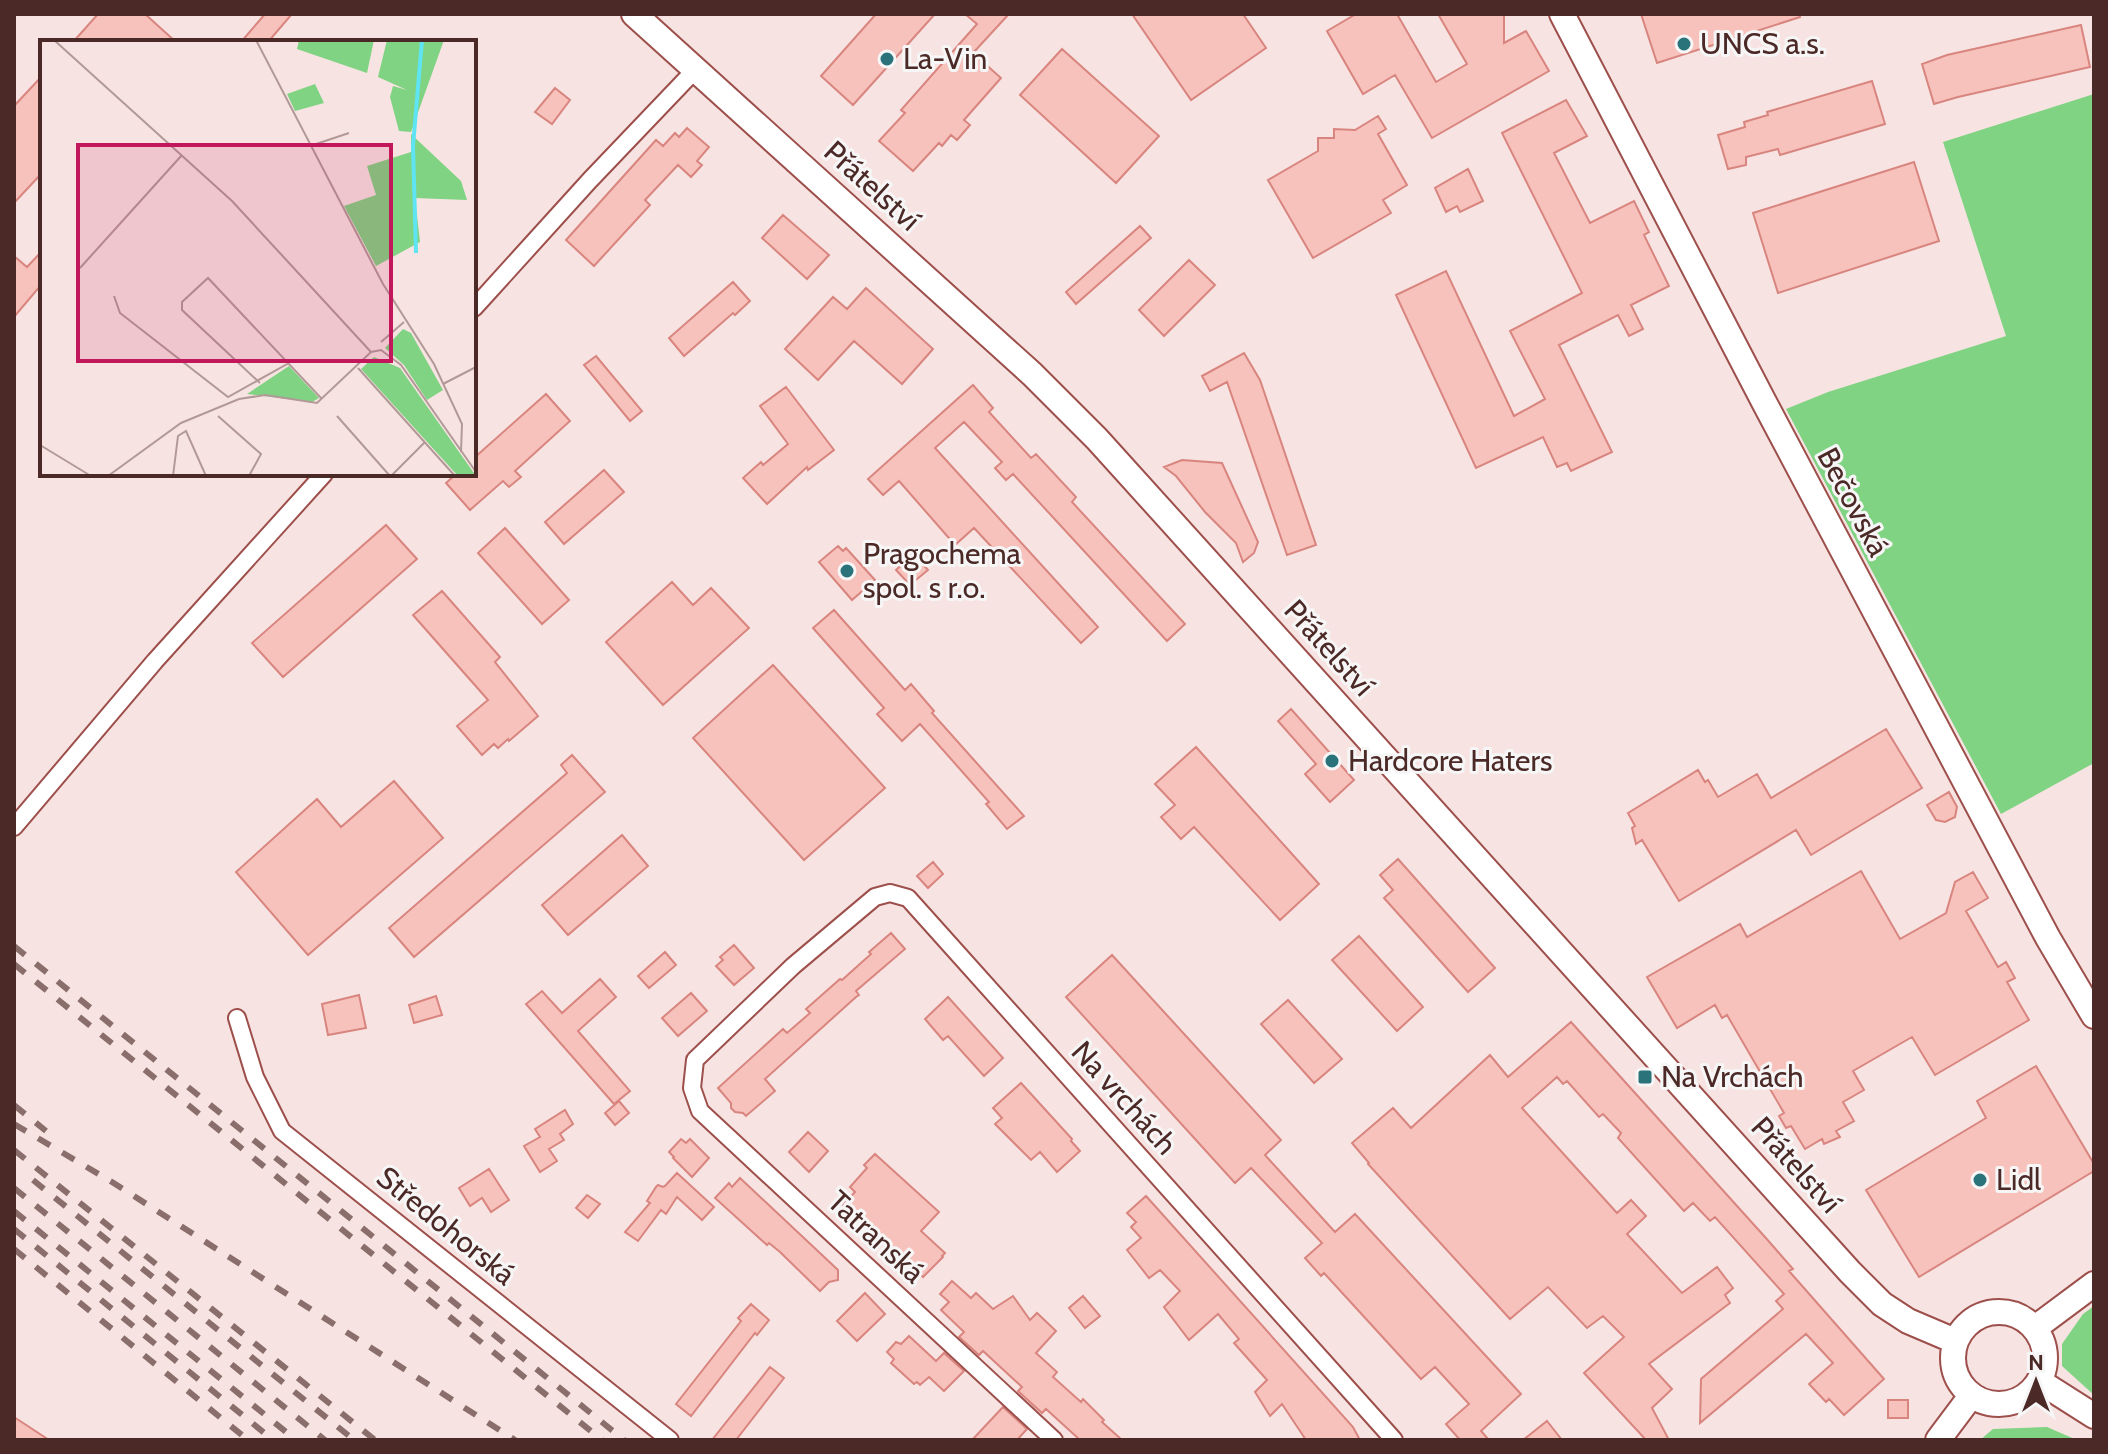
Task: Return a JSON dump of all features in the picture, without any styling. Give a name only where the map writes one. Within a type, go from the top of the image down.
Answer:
[{"type":"main road","name":"Přátelství","points":[[634,14],[1032,374],[1097,439],[1850,1272],[1882,1304],[1908,1321],[1955,1341]]},
{"type":"main road","name":"Bečovská","points":[[1562,14],[2041,924],[2094,1016]]},
{"type":"main road","points":[[2035,1328],[2094,1284]]},
{"type":"main road","points":[[2002,1311],[2025,1319],[2035,1328],[2045,1348],[2045,1361],[2039,1381],[2029,1393],[2019,1400],[1994,1404],[1971,1396],[1956,1377],[1952,1365],[1952,1353],[1960,1331],[1979,1315],[2002,1311]]},
{"type":"main road","points":[[2039,1381],[2094,1416]]},
{"type":"main road","points":[[1938,1440],[1971,1396]]},
{"type":"street","points":[[476,306],[695,70]]},
{"type":"street","points":[[14,827],[155,661],[322,476]]},
{"type":"street","name":"Na vrchách","points":[[695,1060],[793,966],[875,897],[890,893],[908,898],[1394,1440]]},
{"type":"street","name":"Středohorská","points":[[237,1018],[255,1077],[282,1131],[670,1440]]},
{"type":"street","name":"Tatranská","points":[[695,1060],[692,1088],[700,1111],[1054,1440]]},
{"type":"green space","points":[[2094,94],[2094,763],[2001,814],[1786,409],[1828,392],[2006,336],[1943,142]]},
{"type":"green space","points":[[2094,1306],[2094,1395],[2062,1366],[2062,1344],[2083,1314]]},
{"type":"green space","points":[[2047,1427],[2077,1440],[1980,1440],[1993,1429]]},
{"type":"building","points":[[98,14],[145,14],[174,40],[75,40]]},
{"type":"building","points":[[265,14],[292,14],[270,40],[243,40]]},
{"type":"building","points":[[876,14],[935,14],[853,105],[821,76]]},
{"type":"building","points":[[965,14],[1009,14],[973,53],[1001,78],[964,120],[970,125],[957,140],[951,135],[942,146],[939,143],[913,171],[879,141],[905,113],[901,110],[977,24]]},
{"type":"building","points":[[1132,14],[1243,14],[1266,48],[1191,100]]},
{"type":"building","points":[[1356,14],[1397,14],[1436,82],[1467,64],[1438,14],[1504,14],[1504,43],[1526,31],[1549,71],[1432,138],[1395,75],[1363,94],[1327,31]]},
{"type":"building","name":"UNCS a.s.","points":[[1641,14],[1799,14],[1800,17],[1657,63]]},
{"type":"building","points":[[2081,25],[2090,67],[1934,104],[1922,64],[1947,55]]},
{"type":"building","points":[[1062,49],[1159,136],[1116,183],[1020,95]]},
{"type":"building","points":[[40,78],[40,175],[14,203],[14,106]]},
{"type":"building","points":[[1872,81],[1885,124],[1780,155],[1778,149],[1746,157],[1746,165],[1728,169],[1718,135],[1745,127],[1744,122],[1768,115],[1767,112]]},
{"type":"building","points":[[555,88],[570,100],[552,124],[535,112]]},
{"type":"building","points":[[1566,100],[1587,136],[1554,153],[1590,223],[1634,201],[1649,232],[1644,235],[1669,286],[1631,305],[1643,329],[1629,336],[1618,315],[1559,345],[1612,452],[1571,471],[1567,463],[1557,467],[1543,437],[1476,468],[1396,295],[1446,271],[1514,416],[1545,399],[1510,331],[1582,293],[1502,133]]},
{"type":"building","points":[[1378,116],[1386,129],[1378,134],[1407,185],[1383,200],[1391,213],[1313,258],[1268,180],[1318,151],[1318,138],[1334,138],[1334,129],[1355,130]]},
{"type":"building","points":[[687,128],[709,147],[697,161],[702,165],[691,177],[678,165],[645,200],[650,205],[594,266],[566,240],[656,140],[663,146],[675,133],[679,137]]},
{"type":"building","points":[[1914,162],[1939,241],[1778,293],[1753,213]]},
{"type":"building","points":[[1468,169],[1483,201],[1460,212],[1457,206],[1446,212],[1435,188]]},
{"type":"building","points":[[783,215],[829,255],[807,279],[762,238]]},
{"type":"building","points":[[1140,226],[1151,238],[1076,304],[1066,292]]},
{"type":"building","points":[[40,253],[40,286],[14,317],[14,256],[27,267]]},
{"type":"building","points":[[1189,260],[1215,285],[1164,336],[1139,310]]},
{"type":"building","points":[[733,282],[750,301],[684,356],[669,338]]},
{"type":"building","points":[[866,288],[933,349],[902,384],[854,341],[818,380],[785,349],[833,297],[847,309]]},
{"type":"building","points":[[1244,353],[1260,380],[1316,545],[1287,555],[1227,382],[1210,391],[1202,376]]},
{"type":"building","points":[[596,356],[642,411],[630,421],[584,365]]},
{"type":"building","points":[[973,385],[993,408],[989,412],[1031,458],[1036,454],[1076,497],[1072,502],[1185,624],[1167,641],[1013,474],[1006,480],[995,468],[1002,462],[964,422],[935,448],[1098,627],[1081,643],[974,528],[955,545],[899,481],[883,495],[868,479]]},
{"type":"building","points":[[786,387],[834,450],[808,470],[807,467],[767,504],[743,478],[788,444],[760,406]]},
{"type":"building","points":[[546,394],[570,421],[515,471],[521,477],[509,487],[503,481],[470,510],[446,483],[454,476],[476,476],[476,456]]},
{"type":"building","points":[[1182,460],[1222,463],[1258,542],[1254,553],[1243,562],[1236,543],[1205,512],[1176,476],[1164,467]]},
{"type":"building","points":[[604,470],[624,492],[564,544],[545,522]]},
{"type":"building","points":[[386,525],[417,559],[283,677],[252,643]]},
{"type":"building","points":[[505,528],[569,600],[542,624],[478,553]]},
{"type":"building","name":"Pragochema spol. s r.o.","points":[[838,546],[843,551],[846,548],[875,580],[852,600],[819,562]]},
{"type":"building","points":[[913,554],[928,570],[910,585],[896,570]]},
{"type":"building","points":[[672,582],[693,605],[711,588],[749,628],[663,705],[606,642]]},
{"type":"building","points":[[442,591],[500,657],[495,662],[538,716],[509,741],[498,748],[494,744],[482,755],[457,726],[488,700],[413,615]]},
{"type":"building","points":[[834,610],[905,690],[911,684],[934,711],[932,713],[1024,816],[1007,829],[986,804],[989,802],[920,724],[902,741],[877,714],[884,708],[813,628]]},
{"type":"building","points":[[773,665],[885,788],[804,860],[693,738]]},
{"type":"building","points":[[1291,709],[1354,780],[1330,802],[1305,774],[1316,764],[1278,721]]},
{"type":"building","points":[[1886,729],[1922,788],[1811,855],[1796,830],[1679,901],[1642,840],[1636,844],[1632,828],[1635,826],[1628,813],[1698,770],[1718,797],[1757,774],[1771,798]]},
{"type":"building","points":[[1196,747],[1319,884],[1280,920],[1194,827],[1181,839],[1161,817],[1175,805],[1155,784]]},
{"type":"building","points":[[572,755],[605,792],[414,957],[389,928],[567,773],[561,765]]},
{"type":"building","points":[[394,781],[443,838],[308,955],[236,872],[317,799],[341,827]]},
{"type":"building","points":[[1949,792],[1957,807],[1955,817],[1945,822],[1936,820],[1927,805]]},
{"type":"building","points":[[622,835],[648,866],[568,935],[542,905]]},
{"type":"building","points":[[1398,859],[1495,968],[1468,992],[1384,898],[1393,890],[1380,875]]},
{"type":"building","points":[[933,862],[943,874],[928,888],[917,876]]},
{"type":"building","points":[[1861,871],[1900,939],[1946,913],[1955,882],[1973,872],[1988,898],[1966,911],[1998,967],[2006,962],[2015,978],[2007,982],[2029,1020],[1935,1075],[1912,1037],[1853,1071],[1864,1090],[1843,1102],[1854,1121],[1836,1131],[1840,1137],[1824,1144],[1822,1139],[1805,1149],[1791,1126],[1786,1128],[1779,1116],[1784,1113],[1727,1015],[1722,1018],[1715,1005],[1677,1028],[1647,977],[1740,924],[1747,937]]},
{"type":"building","points":[[891,933],[905,949],[856,991],[859,995],[765,1079],[775,1091],[746,1116],[735,1112],[718,1088],[783,1029],[787,1033],[810,1013],[806,1009]]},
{"type":"building","points":[[1359,936],[1423,1007],[1397,1031],[1332,960]]},
{"type":"building","points":[[734,945],[754,968],[734,985],[716,966],[723,960],[720,957]]},
{"type":"building","points":[[665,952],[676,965],[649,988],[638,976]]},
{"type":"building","points":[[1112,955],[1281,1140],[1265,1155],[1335,1232],[1355,1214],[1521,1394],[1481,1431],[1489,1440],[1460,1440],[1446,1424],[1469,1404],[1435,1367],[1421,1379],[1324,1273],[1321,1276],[1305,1258],[1322,1243],[1251,1168],[1235,1183],[1066,997]]},
{"type":"building","points":[[600,979],[616,997],[578,1031],[630,1091],[614,1104],[526,1004],[542,991],[562,1013]]},
{"type":"building","points":[[691,993],[707,1011],[678,1036],[662,1018]]},
{"type":"building","points":[[359,995],[366,1028],[328,1035],[322,1004]]},
{"type":"building","points":[[436,996],[442,1015],[414,1023],[409,1005]]},
{"type":"building","points":[[948,997],[1003,1058],[984,1076],[948,1036],[943,1040],[925,1019]]},
{"type":"building","points":[[1288,1000],[1342,1059],[1314,1083],[1261,1024]]},
{"type":"building","points":[[1571,1022],[1765,1237],[1793,1269],[1789,1271],[1884,1379],[1844,1415],[1809,1384],[1833,1363],[1806,1334],[1700,1423],[1701,1379],[1783,1309],[1776,1301],[1784,1294],[1715,1217],[1710,1221],[1693,1203],[1684,1211],[1618,1138],[1621,1133],[1603,1114],[1599,1117],[1567,1081],[1563,1084],[1557,1077],[1522,1108],[1617,1213],[1631,1200],[1646,1216],[1627,1234],[1682,1293],[1717,1267],[1733,1288],[1725,1295],[1730,1303],[1649,1364],[1672,1389],[1652,1408],[1669,1440],[1646,1440],[1584,1373],[1624,1337],[1603,1316],[1587,1328],[1548,1287],[1510,1319],[1352,1143],[1393,1108],[1411,1128],[1490,1055],[1508,1077]]},
{"type":"building","name":"Lidl","points":[[2036,1066],[2094,1164],[2094,1171],[1919,1277],[1866,1190],[1986,1118],[1977,1101]]},
{"type":"building","points":[[1021,1083],[1080,1151],[1057,1172],[1040,1152],[1031,1160],[995,1124],[1002,1118],[993,1108]]},
{"type":"building","points":[[619,1101],[629,1113],[615,1125],[605,1113]]},
{"type":"building","points":[[565,1110],[573,1124],[560,1134],[564,1140],[549,1149],[557,1161],[540,1172],[524,1146],[540,1137],[535,1129]]},
{"type":"building","points":[[808,1132],[828,1151],[809,1172],[789,1152]]},
{"type":"building","points":[[681,1139],[686,1143],[690,1139],[709,1158],[692,1177],[669,1152]]},
{"type":"building","points":[[875,1154],[939,1212],[921,1231],[945,1253],[923,1277],[843,1205],[855,1192],[850,1187]]},
{"type":"building","points":[[489,1169],[509,1200],[491,1212],[482,1198],[470,1206],[459,1188]]},
{"type":"building","points":[[677,1173],[714,1207],[702,1220],[677,1197],[666,1214],[661,1210],[638,1241],[625,1232],[650,1203],[647,1201],[656,1187],[665,1186]]},
{"type":"building","points":[[740,1178],[838,1270],[838,1280],[829,1282],[820,1291],[780,1252],[769,1243],[767,1245],[715,1198],[729,1183],[732,1187]]},
{"type":"building","points":[[587,1195],[600,1204],[588,1218],[576,1208]]},
{"type":"building","points":[[1146,1196],[1353,1427],[1360,1440],[1306,1440],[1282,1404],[1270,1416],[1255,1392],[1267,1380],[1234,1343],[1239,1339],[1218,1314],[1189,1340],[1164,1307],[1180,1291],[1160,1270],[1149,1278],[1127,1250],[1141,1238],[1131,1227],[1136,1222],[1127,1213]]},
{"type":"building","points":[[952,1281],[971,1298],[976,1293],[993,1309],[1013,1296],[1030,1320],[1037,1313],[1056,1331],[1036,1353],[1057,1372],[1053,1377],[1081,1402],[1083,1399],[1122,1440],[1080,1440],[1046,1409],[1042,1413],[1018,1391],[1022,1387],[983,1351],[979,1355],[959,1337],[964,1332],[941,1310],[949,1302],[940,1294]]},
{"type":"building","points":[[865,1293],[885,1314],[857,1341],[837,1321]]},
{"type":"building","points":[[1083,1296],[1100,1316],[1085,1328],[1069,1308]]},
{"type":"building","points":[[751,1304],[769,1320],[757,1335],[755,1333],[691,1416],[676,1404]]},
{"type":"building","points":[[909,1336],[936,1361],[944,1353],[964,1371],[944,1391],[929,1377],[920,1385],[917,1382],[914,1384],[891,1363],[894,1359],[887,1352],[896,1342],[901,1344]]},
{"type":"building","points":[[770,1367],[784,1378],[736,1440],[712,1440]]},
{"type":"building","points":[[1888,1400],[1908,1400],[1908,1418],[1888,1418]]},
{"type":"building","points":[[1003,1407],[1027,1429],[1017,1440],[972,1440]]},
{"type":"building","points":[[14,1417],[49,1440],[14,1440]]},
{"type":"building","points":[[1547,1421],[1562,1440],[1523,1440]]},
{"type":"railway","points":[[14,946],[624,1440]]},
{"type":"railway","points":[[14,964],[602,1440]]},
{"type":"railway","points":[[14,1105],[46,1131]]},
{"type":"railway","points":[[14,1124],[112,1182],[515,1440]]},
{"type":"railway","points":[[14,1150],[375,1440]]},
{"type":"railway","points":[[33,1180],[354,1440]]},
{"type":"railway","points":[[14,1188],[325,1440]]},
{"type":"railway","points":[[14,1211],[296,1440]]},
{"type":"railway","points":[[14,1229],[273,1440]]},
{"type":"railway","points":[[14,1249],[248,1440]]},
{"type":"place","name":"UNCS a.s.","points":[[1684,44]]},
{"type":"place","name":"La-Vin","points":[[887,59]]},
{"type":"place","name":"Pragochema spol. s r.o.","points":[[847,571]]},
{"type":"place","name":"Hardcore Haters","points":[[1332,761]]},
{"type":"place","name":"Na Vrchách","points":[[1645,1077]]},
{"type":"place","name":"Lidl","points":[[1980,1180]]}]
